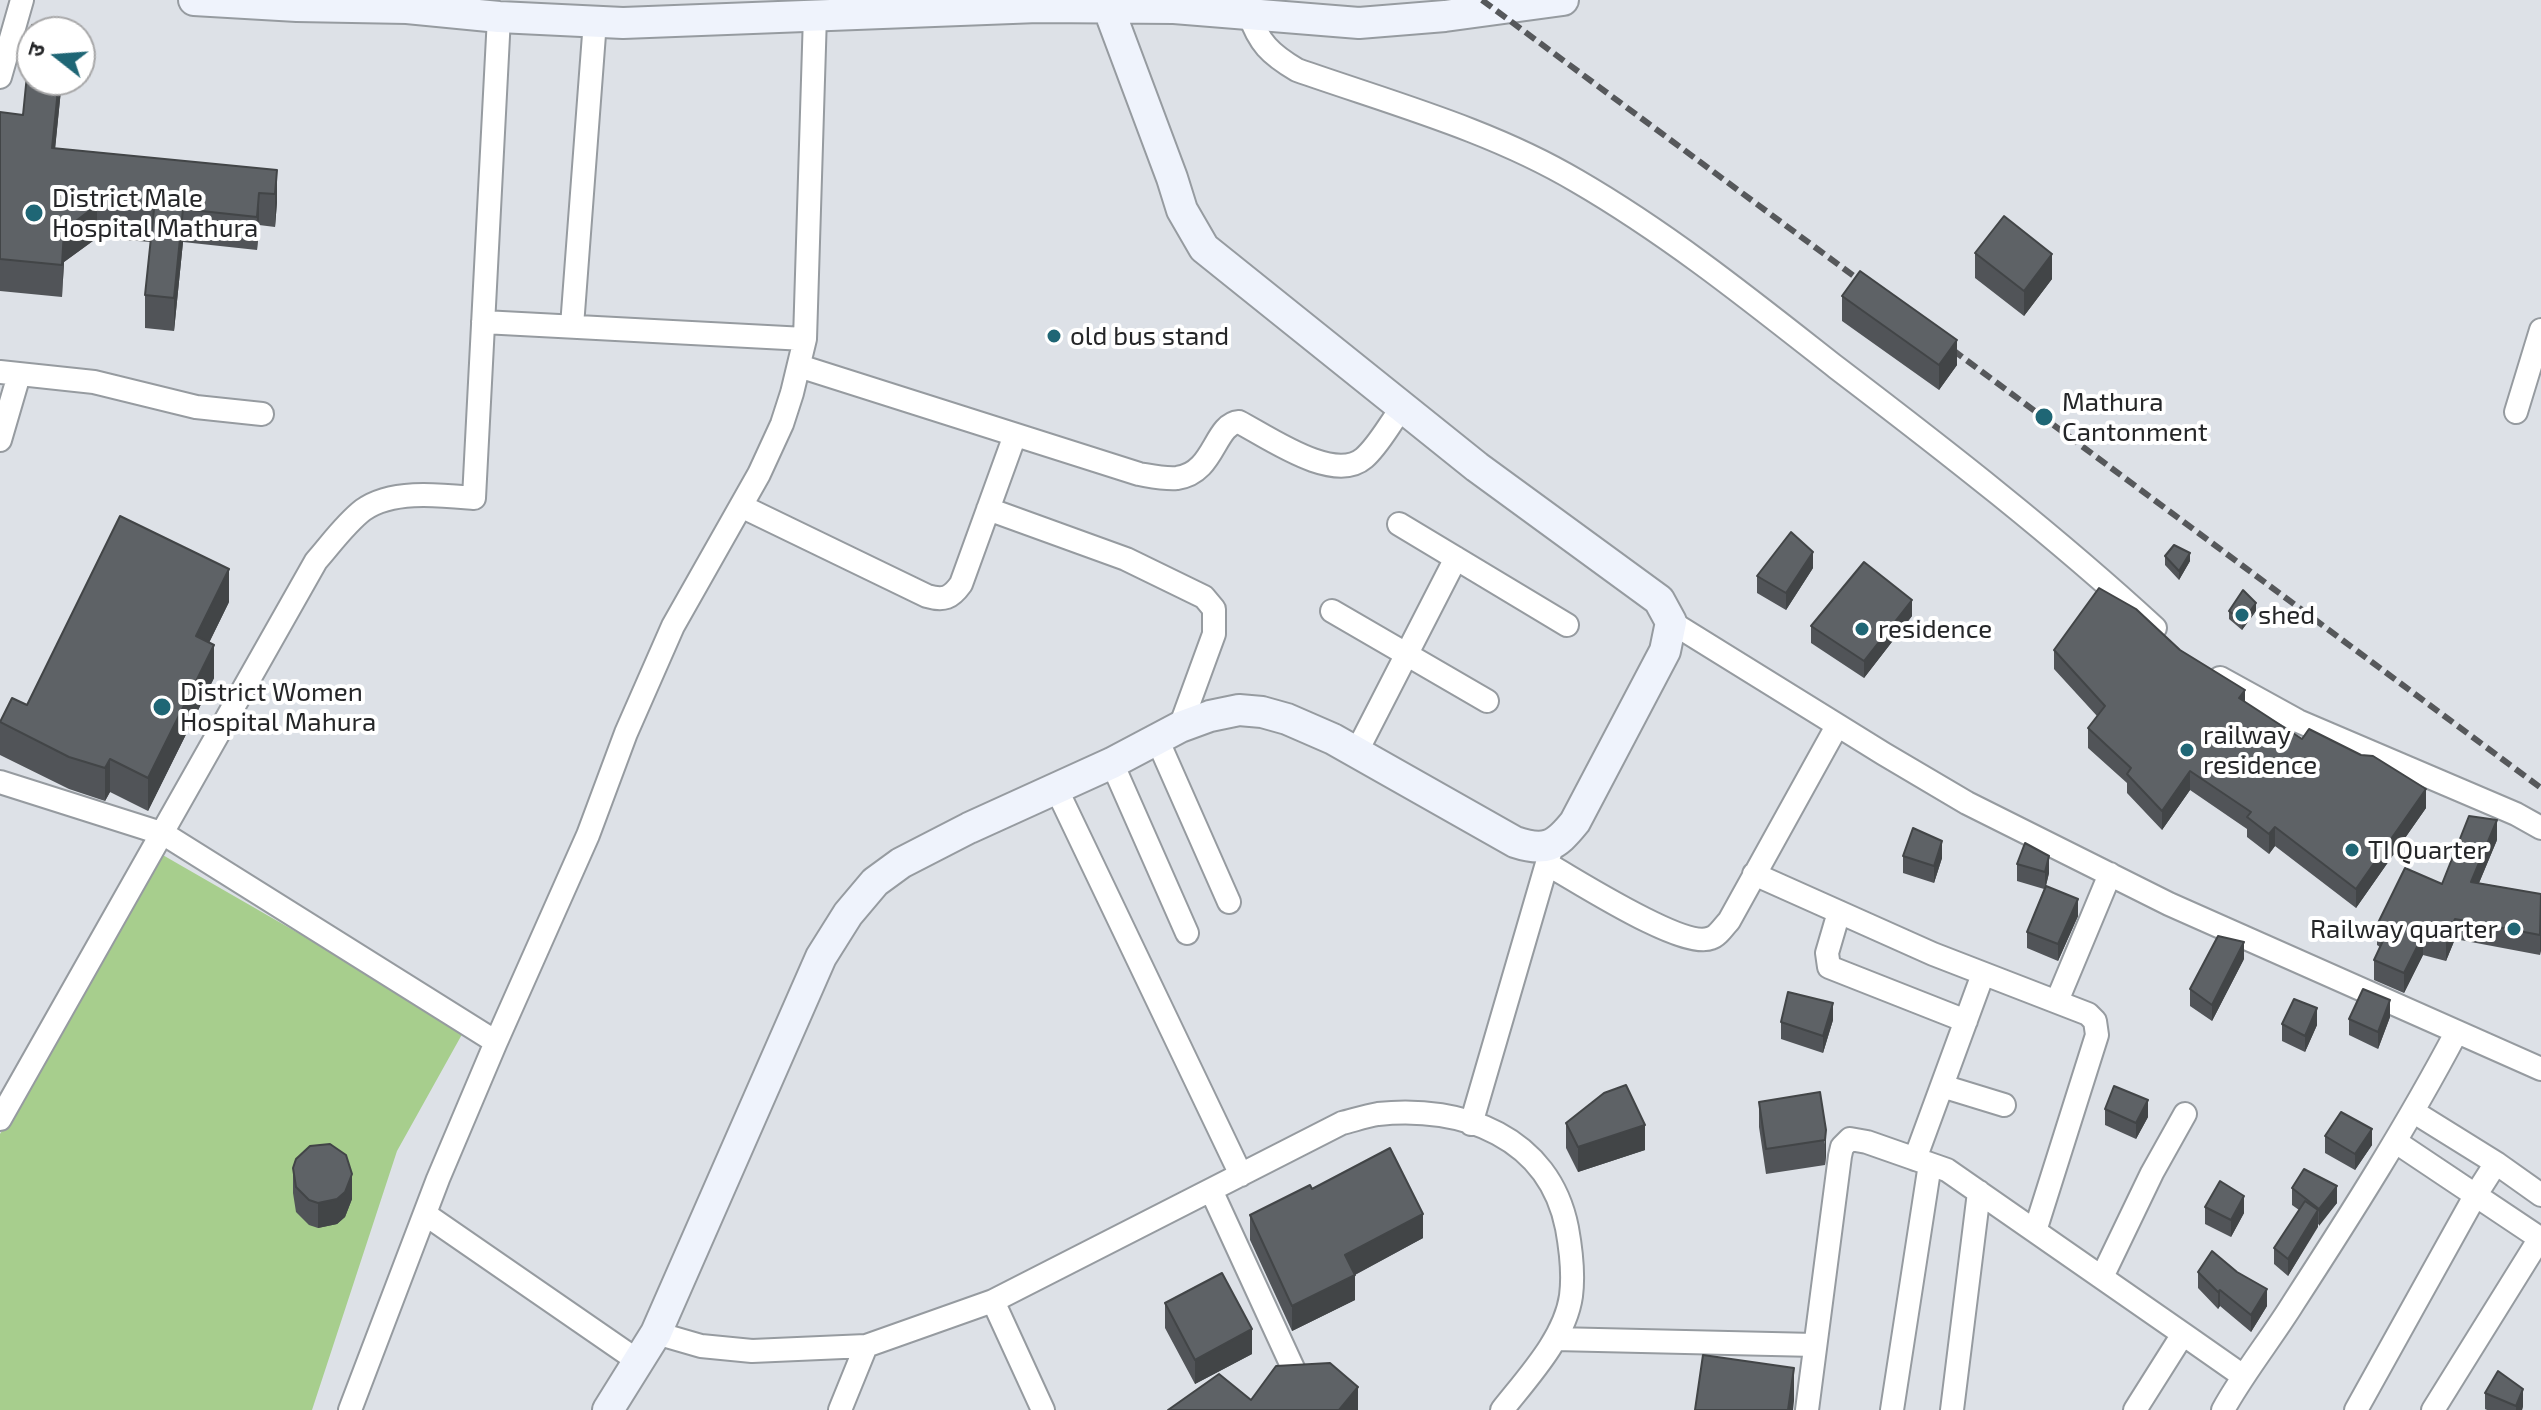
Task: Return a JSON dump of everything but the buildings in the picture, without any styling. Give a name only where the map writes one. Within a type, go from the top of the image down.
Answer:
[{"type":"street","points":[[0,77],[22,0]]},
{"type":"street","points":[[194,0],[407,8],[499,17],[595,21],[712,10],[815,15],[872,6],[917,6],[1174,8],[1359,23],[1445,16],[1563,0]]},
{"type":"street","points":[[1108,7],[1182,210],[1204,248],[1489,476],[1659,600],[1671,622],[1967,803],[2169,904],[2541,1069]]},
{"type":"street","points":[[1249,14],[1257,37],[1277,58],[1297,70],[1483,135],[1576,180],[1676,243],[1983,480],[2093,570],[2167,639]]},
{"type":"street","points":[[350,1410],[425,1214],[496,1042],[582,849],[626,733],[673,626],[759,474],[782,424],[805,339],[815,15]]},
{"type":"street","points":[[0,1119],[316,561],[366,508],[393,499],[439,495],[474,498],[499,17]]},
{"type":"street","points":[[572,326],[595,21]]},
{"type":"street","points":[[483,322],[805,339]]},
{"type":"street","points":[[2516,412],[2541,330]]},
{"type":"street","points":[[799,366],[1139,474],[1180,478],[1197,470],[1207,460],[1228,424],[1239,422],[1312,460],[1334,467],[1352,466],[1365,457],[1402,408]]},
{"type":"street","points":[[0,440],[9,373],[94,382],[196,407],[262,414]]},
{"type":"street","points":[[741,506],[938,599],[953,595],[961,584],[1015,435]]},
{"type":"street","points":[[988,509],[1126,559],[1204,597],[1214,609],[1214,634],[1168,733],[1229,902]]},
{"type":"street","points":[[1399,524],[1567,625]]},
{"type":"street","points":[[1357,751],[1456,558]]},
{"type":"street","points":[[1332,611],[1487,701]]},
{"type":"street","points":[[1471,1124],[1550,854],[1580,813],[1665,651],[1671,622]]},
{"type":"street","points":[[2201,666],[2298,721],[2516,814],[2541,828]]},
{"type":"street","points":[[608,1410],[656,1333],[821,957],[848,914],[875,882],[901,863],[1112,763],[1168,733],[1210,716],[1239,710],[1262,712],[1287,719],[1357,751],[1515,842],[1550,854],[1670,933],[1700,940],[1713,938],[1729,921],[1837,726]]},
{"type":"street","points":[[1112,763],[1187,933]]},
{"type":"street","points":[[0,782],[164,834],[496,1042]]},
{"type":"street","points":[[1056,788],[1241,1175]]},
{"type":"street","points":[[1754,874],[1983,974],[2088,1014],[2095,1021],[2097,1035],[2035,1231]]},
{"type":"street","points":[[2057,1001],[2110,874]]},
{"type":"street","points":[[1839,912],[1827,953],[1829,967],[1966,1021]]},
{"type":"street","points":[[1892,1410],[1922,1161],[1942,1086],[1983,974]]},
{"type":"street","points":[[2223,1410],[2396,1142],[2456,1033]]},
{"type":"street","points":[[1942,1086],[2004,1105]]},
{"type":"street","points":[[2414,1112],[2541,1195]]},
{"type":"street","points":[[656,1333],[701,1346],[752,1351],[866,1346],[993,1301],[1342,1123],[1377,1114],[1448,1116],[1498,1133],[1523,1149],[1544,1172],[1562,1203],[1572,1252],[1571,1298],[1552,1347],[1502,1410]]},
{"type":"street","points":[[2102,1277],[2152,1173],[2185,1114]]},
{"type":"street","points":[[1807,1410],[1842,1147],[1846,1141],[1858,1140],[1947,1170],[2243,1376]]},
{"type":"street","points":[[2396,1142],[2540,1238],[2433,1410]]},
{"type":"street","points":[[2356,1410],[2496,1163]]},
{"type":"street","points":[[1211,1190],[1298,1379]]},
{"type":"street","points":[[1952,1410],[1979,1192]]},
{"type":"street","points":[[425,1214],[638,1361]]},
{"type":"street","points":[[993,1301],[1043,1410]]},
{"type":"street","points":[[2136,1410],[2183,1334]]},
{"type":"street","points":[[1555,1339],[1815,1345]]},
{"type":"street","points":[[840,1410],[866,1346]]},
{"type":"green space","points":[[161,854],[465,1029],[397,1151],[312,1410],[0,1410],[0,1134]]},
{"type":"railway","points":[[1482,0],[1874,291]]},
{"type":"railway","points":[[1938,339],[2541,788]]},
{"type":"place","name":"District Male Hospital Mathura","points":[[34,213]]},
{"type":"place","name":"old bus stand","points":[[1054,336]]},
{"type":"place","name":"Mathura Cantonment","points":[[2044,417]]},
{"type":"place","name":"shed","points":[[2242,615]]},
{"type":"place","name":"residence","points":[[1862,629]]},
{"type":"place","name":"District Women Hospital Mahura","points":[[162,707]]},
{"type":"place","name":"railway residence","points":[[2187,750]]},
{"type":"place","name":"TI Quarter","points":[[2352,850]]},
{"type":"place","name":"Railway quarter","points":[[2514,929]]}]
